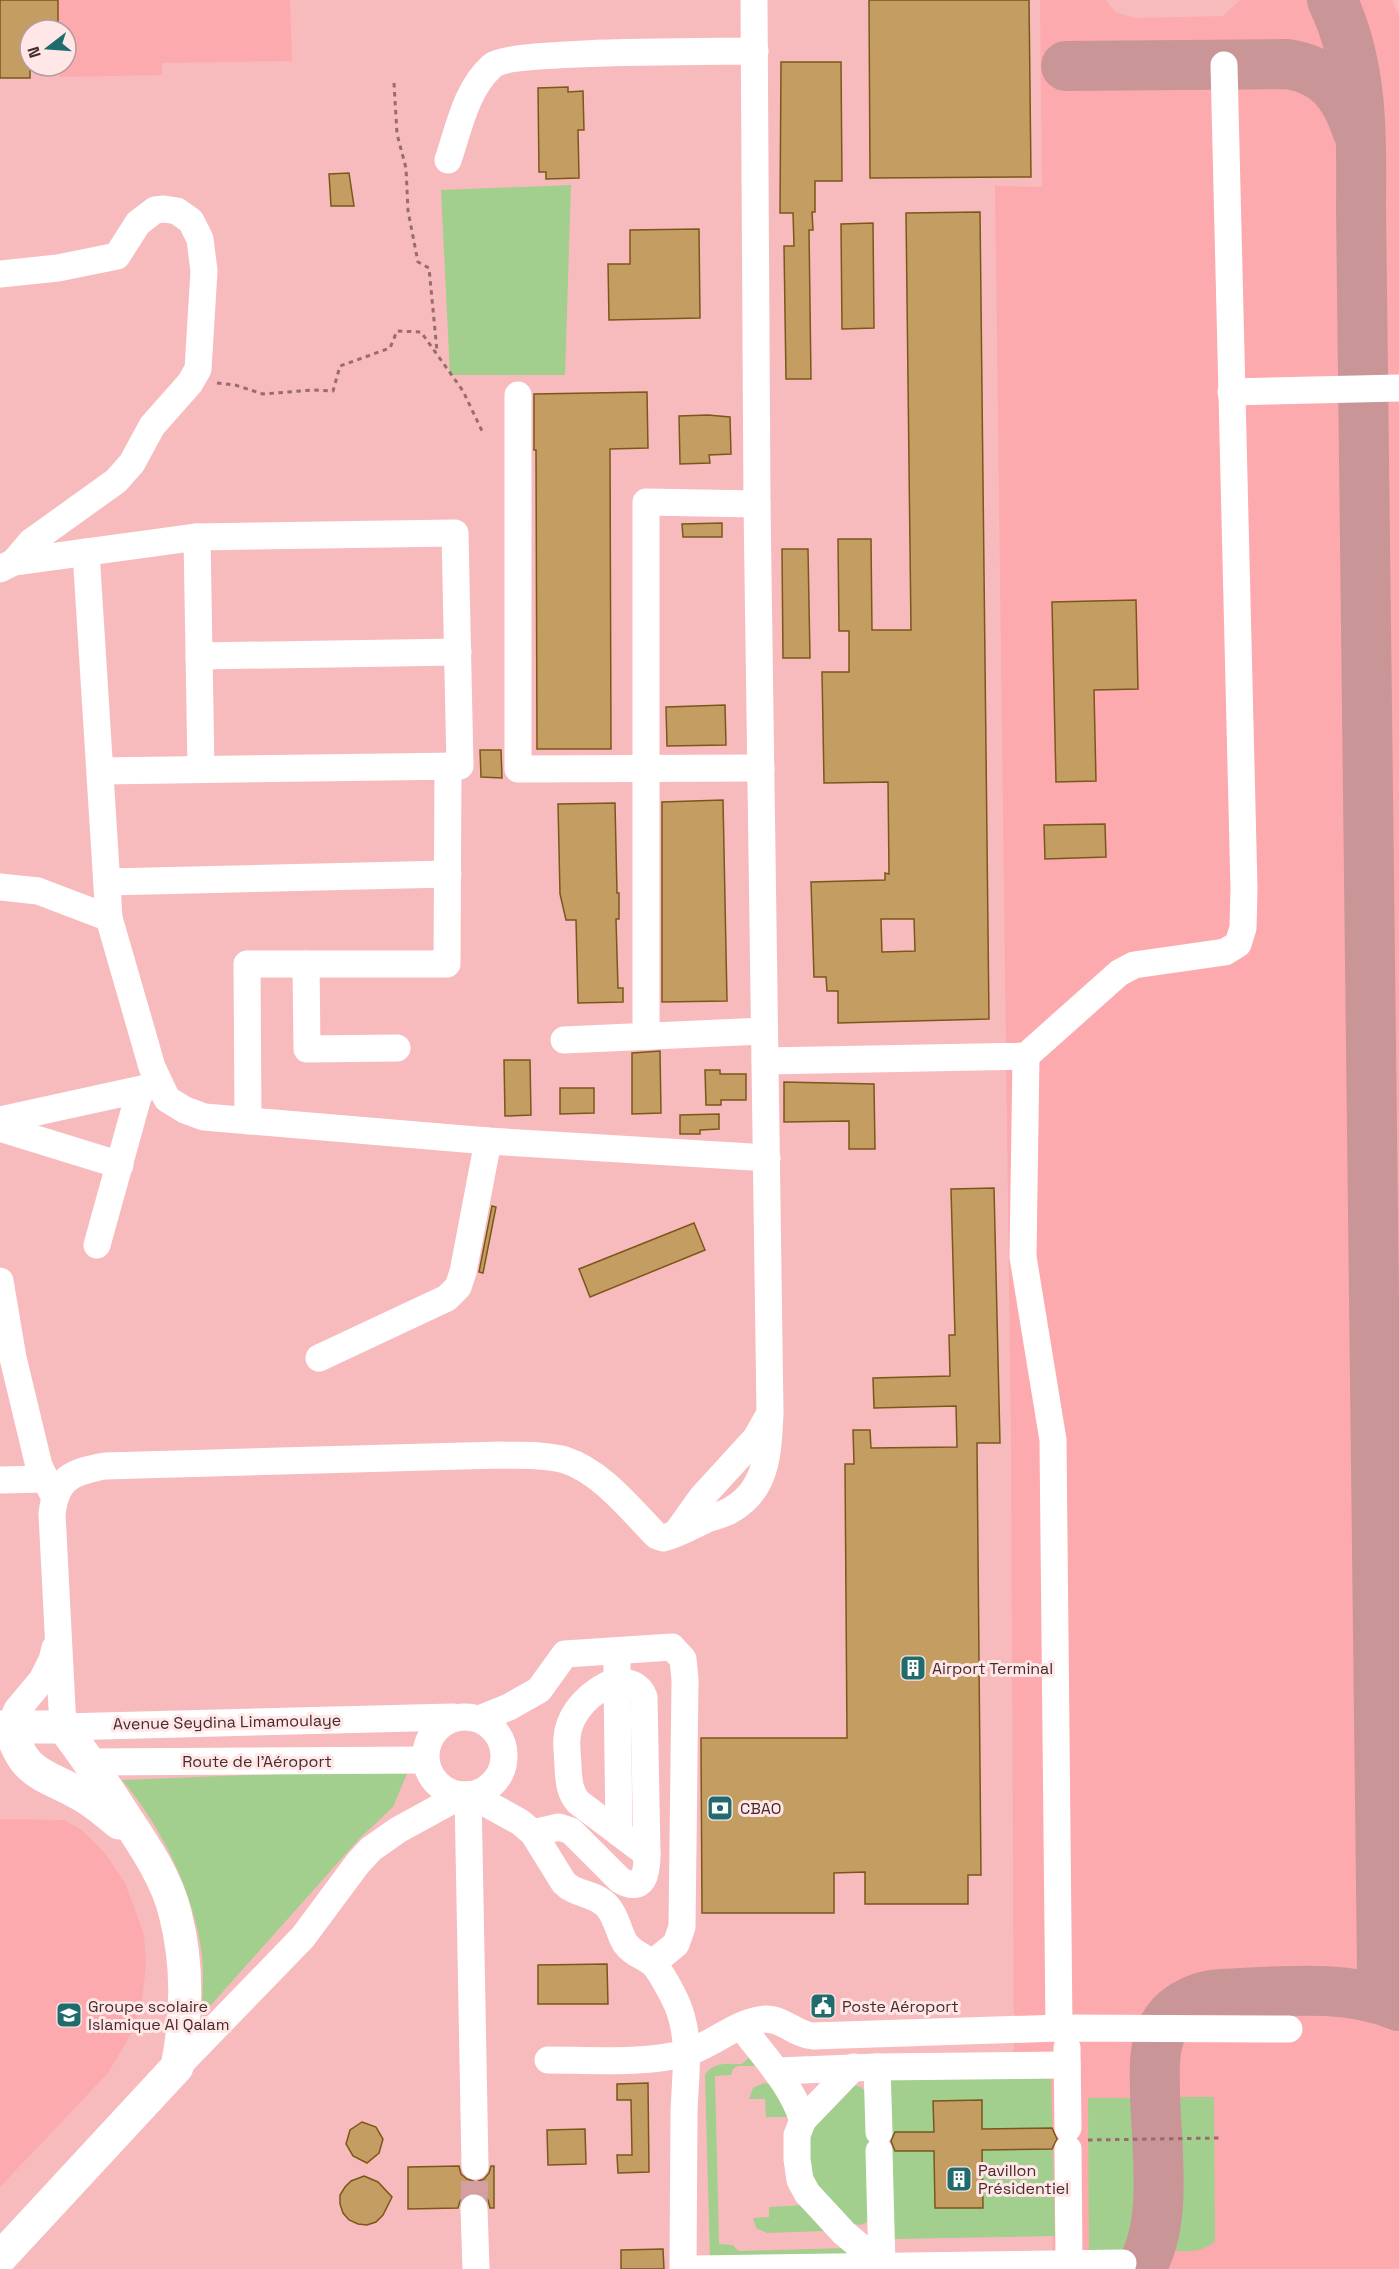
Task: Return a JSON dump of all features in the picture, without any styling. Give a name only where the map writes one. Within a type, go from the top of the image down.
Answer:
[{"type":"highway","name":"Avenue Seydina Limamoulaye","points":[[5,1727],[63,1727]]},
{"type":"highway","points":[[5,1727],[15,1746],[12,1763]]},
{"type":"highway","points":[[0,2258],[177,2067],[181,2045],[183,1954],[175,1912],[163,1881],[140,1840],[90,1762],[63,1727]]},
{"type":"highway","points":[[12,1763],[90,1762]]},
{"type":"highway","points":[[12,1763],[88,1798],[140,1840]]},
{"type":"highway","points":[[0,2228],[140,2079],[182,2022]]},
{"type":"street","points":[[0,1480],[50,1487],[62,1483],[79,1471],[105,1466],[500,1455],[537,1456],[564,1460],[587,1470],[604,1483],[657,1536],[663,1538],[728,1512],[743,1502],[755,1489],[764,1471],[768,1450],[770,1413],[757,504],[754,0]]},
{"type":"street","points":[[448,160],[474,85],[494,64],[534,56],[755,51]]},
{"type":"street","points":[[765,1061],[1026,1056],[1119,973],[1134,965],[1226,952],[1238,944],[1243,928],[1224,65]]},
{"type":"street","points":[[0,274],[58,268],[117,256],[138,223],[155,210],[164,208],[177,212],[191,221],[200,239],[204,271],[200,346],[195,375],[152,426],[132,463],[116,481],[31,542],[7,565]]},
{"type":"street","points":[[1232,392],[1399,388]]},
{"type":"street","points":[[518,395],[518,769],[761,768]]},
{"type":"street","points":[[646,1036],[646,502],[757,504]]},
{"type":"street","points":[[7,565],[196,537],[455,533],[460,766],[101,771]]},
{"type":"street","points":[[196,537],[201,769]]},
{"type":"street","points":[[86,552],[109,918],[152,1067],[150,1088],[120,1165],[98,1245]]},
{"type":"street","points":[[199,656],[458,652]]},
{"type":"street","points":[[248,1121],[247,964],[447,964],[448,766]]},
{"type":"street","points":[[107,882],[448,874]]},
{"type":"street","points":[[0,887],[38,891],[109,918]]},
{"type":"street","points":[[306,964],[307,1049],[397,1048]]},
{"type":"street","points":[[564,1040],[764,1030]]},
{"type":"street","points":[[1026,1056],[1023,1257],[1053,1440],[1063,2028],[1073,2139],[1069,2263]]},
{"type":"street","points":[[0,1120],[150,1088],[185,1110],[204,1117],[488,1141],[767,1158]]},
{"type":"street","points":[[0,1128],[120,1165]]},
{"type":"street","points":[[319,1358],[447,1298],[458,1287],[463,1272],[488,1141]]},
{"type":"street","points":[[0,1281],[7,1360],[39,1466],[50,1487],[63,1727]]},
{"type":"street","points":[[5,1727],[42,1680],[52,1660],[58,1636]]},
{"type":"street","points":[[653,1963],[676,1944],[682,1927],[686,1704],[683,1659],[672,1647],[566,1654],[539,1690],[509,1707],[441,1724],[431,1734],[426,1746],[425,1760],[433,1780],[441,1788],[467,1795],[520,1822],[533,1833],[569,1888],[602,1901],[616,1919],[626,1943],[639,1956],[653,1963],[677,2004],[686,2034],[687,2053],[682,2269]]},
{"type":"street","points":[[616,1650],[619,1833]]},
{"type":"street","points":[[533,1833],[559,1827],[571,1831],[620,1880],[629,1885],[643,1880],[647,1854],[644,1697],[641,1690],[634,1684],[617,1681],[592,1694],[576,1713],[567,1739],[572,1794],[578,1802],[647,1854]]},
{"type":"street","points":[[177,2067],[303,1937],[371,1849],[398,1830],[467,1795],[483,1791],[494,1783],[501,1772],[504,1758],[503,1745],[498,1734],[490,1725],[466,1718]]},
{"type":"street","name":"Avenue Seydina Limamoulaye","points":[[63,1727],[466,1718]]},
{"type":"street","name":"Route de l'Aéroport","points":[[90,1762],[425,1760]]},
{"type":"street","points":[[467,1795],[475,2166]]},
{"type":"street","points":[[548,2060],[659,2058],[687,2053],[741,2026],[763,2019],[773,2019],[804,2035],[813,2036],[1063,2028],[1288,2029]]},
{"type":"street","points":[[741,2026],[791,2090],[803,2120]]},
{"type":"street","points":[[778,2071],[866,2067],[1067,2065]]},
{"type":"street","points":[[866,2067],[803,2120],[797,2135],[797,2160],[800,2180],[807,2193],[844,2233],[882,2265]]},
{"type":"street","points":[[866,2067],[879,2142],[882,2265]]},
{"type":"street","points":[[474,2208],[476,2269]]},
{"type":"street","points":[[694,2269],[1123,2263]]},
{"type":"path","points":[[394,83],[397,134],[406,168],[408,211],[418,262],[429,268],[437,353]]},
{"type":"path","points":[[195,375],[211,382],[235,385],[263,394],[313,390],[333,391],[340,366],[390,348],[397,331],[421,332],[463,391],[483,433]]},
{"type":"path","points":[[1073,2139],[1219,2138]]},
{"type":"shaded area","points":[[58,0],[290,0],[292,61],[162,63],[162,75],[78,77],[78,18],[58,18]]},
{"type":"shaded area","points":[[1040,0],[1106,0],[1115,12],[1135,18],[1223,16],[1240,0],[1392,0],[1399,15],[1399,2269],[1053,2269],[1051,2074],[1014,2075],[1011,1443],[995,186],[1042,187]]},
{"type":"shaded area","name":"Groupe scolaire Islamique Al Qalam","points":[[0,1819],[64,1820],[82,1830],[105,1853],[125,1883],[144,1934],[146,1966],[142,1999],[133,2031],[108,2073],[0,2187]]},
{"type":"green space","points":[[571,185],[565,375],[450,375],[441,190]]},
{"type":"green space","points":[[409,1769],[393,1807],[359,1839],[202,2015],[202,1955],[192,1908],[163,1840],[137,1798],[122,1780]]},
{"type":"green space","points":[[751,2056],[756,2063],[754,2066],[738,2066],[733,2069],[731,2075],[715,2076],[719,2244],[733,2245],[741,2251],[844,2248],[851,2256],[710,2260],[705,2075],[712,2067],[742,2064]]},
{"type":"green space","points":[[1051,2074],[1055,2236],[893,2239],[889,2077]]},
{"type":"green space","points":[[764,2083],[770,2084],[786,2109],[787,2117],[766,2117],[765,2099],[749,2099],[753,2088]]},
{"type":"green space","points":[[854,2085],[861,2087],[870,2097],[871,2212],[867,2222],[861,2225],[845,2218],[820,2193],[807,2164],[808,2142],[814,2125]]},
{"type":"green space","points":[[1166,2097],[1214,2097],[1215,2241],[1197,2250],[1175,2250],[1163,2245],[1167,2228]]},
{"type":"green space","points":[[1088,2098],[1141,2098],[1142,2212],[1132,2255],[1089,2253]]},
{"type":"green space","points":[[802,2205],[825,2231],[767,2233],[756,2228],[753,2218],[769,2217],[769,2207]]},
{"type":"building","points":[[0,0],[58,0],[58,18],[18,18],[18,78],[0,78]]},
{"type":"building","points":[[869,0],[1029,0],[1031,177],[870,178]]},
{"type":"building","points":[[781,62],[841,62],[842,181],[815,181],[813,230],[809,230],[811,379],[786,379],[784,246],[794,246],[793,213],[780,213]]},
{"type":"building","points":[[568,87],[568,92],[583,91],[584,130],[578,130],[579,178],[546,179],[546,172],[539,172],[538,88]]},
{"type":"building","points":[[349,173],[354,206],[331,206],[329,174]]},
{"type":"building","points":[[980,212],[989,1019],[838,1023],[838,991],[827,991],[826,977],[814,977],[811,882],[885,880],[885,873],[889,874],[888,782],[824,783],[822,672],[849,672],[849,631],[839,631],[838,539],[871,539],[872,630],[911,630],[906,213]],"holes":[[[881,919],[914,919],[915,951],[882,952]]]},
{"type":"building","points":[[873,223],[874,328],[842,329],[841,224]]},
{"type":"building","points":[[699,229],[700,318],[609,320],[608,264],[630,264],[630,230]]},
{"type":"building","points":[[647,392],[648,448],[610,449],[611,749],[537,749],[534,394]]},
{"type":"building","points":[[679,416],[730,417],[731,454],[709,455],[710,463],[680,464]]},
{"type":"building","points":[[722,523],[722,537],[683,537],[682,524]]},
{"type":"building","points":[[782,549],[808,549],[810,658],[783,658]]},
{"type":"building","points":[[1136,600],[1138,689],[1094,690],[1096,781],[1056,782],[1052,602]]},
{"type":"building","points":[[725,705],[726,745],[667,746],[666,707]]},
{"type":"building","points":[[480,750],[501,750],[502,778],[481,777]]},
{"type":"building","points":[[723,800],[727,1001],[662,1002],[662,802]]},
{"type":"building","points":[[615,803],[617,893],[619,893],[619,919],[616,919],[618,988],[623,988],[623,1002],[578,1003],[576,920],[566,920],[560,894],[558,804]]},
{"type":"building","points":[[1105,824],[1106,857],[1045,859],[1044,825]]},
{"type":"building","points":[[660,1051],[661,1113],[632,1114],[632,1053]]},
{"type":"building","points":[[504,1060],[530,1060],[531,1115],[505,1116]]},
{"type":"building","points":[[705,1070],[720,1070],[720,1074],[746,1074],[746,1100],[721,1100],[721,1105],[706,1105]]},
{"type":"building","points":[[784,1082],[874,1084],[875,1149],[849,1149],[849,1121],[784,1122]]},
{"type":"building","points":[[560,1088],[594,1088],[594,1113],[560,1114]]},
{"type":"building","points":[[719,1114],[719,1129],[700,1130],[700,1134],[680,1134],[680,1115]]},
{"type":"building","name":"Airport Terminal","points":[[994,1188],[1000,1443],[977,1443],[981,1875],[968,1875],[968,1904],[865,1904],[865,1872],[834,1873],[834,1913],[702,1913],[701,1738],[847,1738],[845,1464],[854,1464],[853,1430],[870,1430],[871,1448],[957,1447],[956,1406],[874,1408],[873,1378],[950,1376],[949,1335],[955,1335],[951,1189]]},
{"type":"building","points":[[492,1206],[496,1207],[483,1273],[479,1272]]},
{"type":"building","points":[[694,1223],[705,1250],[590,1297],[579,1269]]},
{"type":"building","points":[[607,1964],[608,2004],[538,2004],[538,1965]]},
{"type":"building","points":[[648,2083],[649,2172],[618,2173],[617,2155],[632,2155],[631,2100],[617,2100],[617,2084]]},
{"type":"building","name":"Pavillon Présidentiel","points":[[982,2100],[982,2129],[1052,2128],[1057,2139],[1052,2149],[982,2150],[983,2208],[935,2208],[934,2151],[895,2151],[891,2141],[895,2132],[934,2132],[933,2101]]},
{"type":"building","points":[[362,2122],[376,2127],[383,2139],[379,2153],[367,2163],[353,2156],[346,2144],[350,2130]]},
{"type":"building","points":[[585,2129],[586,2164],[548,2165],[547,2130]]},
{"type":"building","points":[[459,2166],[461,2174],[476,2182],[484,2179],[491,2166],[494,2166],[494,2208],[490,2208],[488,2200],[482,2194],[474,2192],[465,2195],[458,2208],[408,2209],[408,2167]]},
{"type":"building","points":[[364,2176],[378,2182],[392,2197],[383,2215],[376,2222],[367,2225],[349,2220],[340,2204],[340,2195],[345,2187],[351,2181]]},
{"type":"building","points":[[663,2249],[664,2269],[621,2269],[621,2250]]},
{"type":"taxiway","points":[[1332,0],[1350,50],[1355,75],[1361,154],[1382,1968],[1386,1983],[1398,2005]]},
{"type":"taxiway","points":[[1066,66],[1287,64],[1301,67],[1324,78],[1332,85],[1347,105],[1357,130]]},
{"type":"taxiway","points":[[1140,2269],[1149,2251],[1158,2208],[1155,2057],[1164,2026],[1176,2011],[1192,2001],[1211,1995],[1288,1991],[1356,1994],[1399,2006]]},
{"type":"tunnel","points":[[474,2208],[475,2166]]},
{"type":"place","name":"Airport Terminal","points":[[913,1668]]},
{"type":"place","name":"CBAO","points":[[720,1808]]},
{"type":"place","name":"Poste Aéroport","points":[[823,2006]]},
{"type":"place","name":"Groupe scolaire Islamique Al Qalam","points":[[69,2015]]},
{"type":"place","name":"Pavillon Présidentiel","points":[[959,2179]]}]
